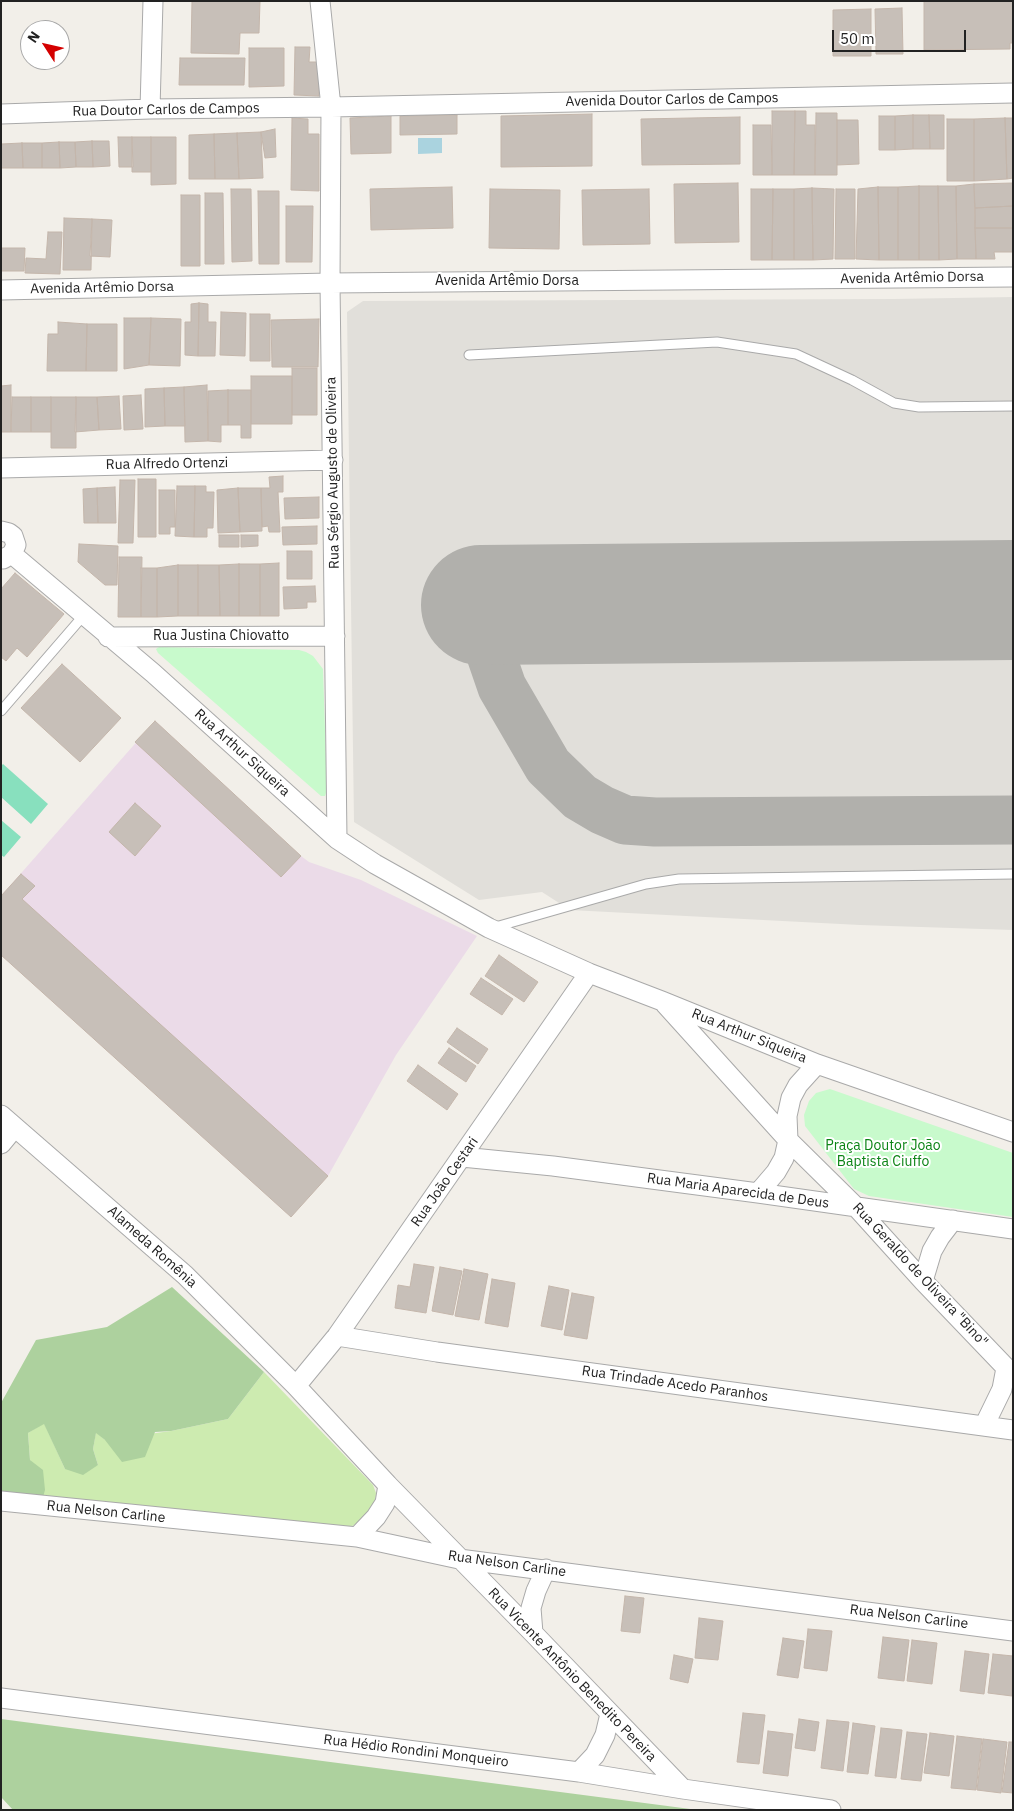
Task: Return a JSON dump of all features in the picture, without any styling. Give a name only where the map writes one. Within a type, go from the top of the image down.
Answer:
[{"type":"street","points":[[150,109],[153,1]]},
{"type":"street","name":"Rua Sérgio Augusto de Oliveira","points":[[320,1],[331,107],[330,283],[337,839]]},
{"type":"street","name":"Avenida Doutor Carlos de Campos","points":[[331,107],[1013,93]]},
{"type":"street","name":"Rua Doutor Carlos de Campos","points":[[1,114],[150,109],[331,107]]},
{"type":"street","name":"Avenida Artêmio Dorsa","points":[[1,290],[330,283],[1013,277]]},
{"type":"street","name":"Rua Alfredo Ortenzi","points":[[1,468],[333,460]]},
{"type":"street","points":[[1,531],[9,533],[15,540],[15,550],[7,556]]},
{"type":"street","name":"Rua Arthur Siqueira","points":[[7,556],[84,615],[153,673],[337,839],[375,864],[489,928],[589,973],[816,1064],[1013,1132]]},
{"type":"street","name":"Rua Justina Chiovatto","points":[[108,637],[335,636]]},
{"type":"street","name":"Rua João Cestari","points":[[296,1386],[337,1336],[589,973]]},
{"type":"street","name":"Rua Geraldo de Oliveira \"Bino\"","points":[[662,1001],[788,1140],[857,1208],[1010,1371]]},
{"type":"street","points":[[758,1192],[776,1172],[784,1158],[788,1140],[787,1116],[791,1098],[798,1085],[816,1064]]},
{"type":"street","points":[[1,1144],[8,1121]]},
{"type":"street","name":"Alameda Romênia","points":[[8,1121],[185,1275],[296,1386]]},
{"type":"street","name":"Rua Maria Aparecida de Deus","points":[[462,1158],[553,1166],[758,1192],[857,1208],[1013,1228]]},
{"type":"street","points":[[923,1280],[932,1251],[953,1220]]},
{"type":"street","name":"Rua Trindade Acedo Paranhos","points":[[337,1336],[446,1354],[1013,1430]]},
{"type":"street","points":[[984,1426],[1010,1371]]},
{"type":"street","name":"Rua Vicente Antônio Benedito Pereira","points":[[296,1386],[388,1485],[683,1789]]},
{"type":"street","points":[[357,1537],[376,1517],[385,1503],[388,1485]]},
{"type":"street","name":"Rua Nelson Carline","points":[[1,1501],[357,1537],[460,1558],[1013,1630]]},
{"type":"street","points":[[533,1633],[531,1608],[536,1591],[546,1570]]},
{"type":"street","name":"Rua Hédio Rondini Monqueiro","points":[[1,1698],[579,1772],[831,1810]]},
{"type":"street","points":[[579,1772],[595,1755],[605,1735],[610,1714]]},
{"type":"lane","points":[[469,355],[717,342],[796,354],[852,380],[894,403],[919,408],[1013,406]]},
{"type":"lane","points":[[1,711],[84,615]]},
{"type":"lane","points":[[489,928],[646,884],[679,879],[1013,874]]},
{"type":"shaded area","points":[[1013,297],[1013,930],[860,925],[570,910],[542,892],[479,900],[354,822],[347,312],[363,301]]},
{"type":"shaded area","points":[[155,721],[309,862],[361,880],[477,936],[396,1055],[328,1176],[291,1217],[1,955],[1,896]]},
{"type":"green space","points":[[159,647],[299,650],[313,656],[323,669],[327,790],[325,796],[321,796],[158,653],[156,649]]},
{"type":"green space","points":[[3,764],[48,804],[31,824],[1,797],[1,766]]},
{"type":"green space","points":[[1,820],[21,837],[4,857],[1,855]]},
{"type":"green space","name":"Praça Doutor João Baptista Ciuffo","points":[[830,1089],[1013,1153],[1013,1217],[869,1196],[854,1189],[805,1126],[804,1115],[809,1101],[816,1093]]},
{"type":"green space","points":[[172,1287],[264,1372],[228,1419],[171,1431],[155,1432],[145,1457],[122,1462],[105,1440],[96,1433],[93,1449],[98,1465],[83,1475],[65,1469],[44,1424],[28,1433],[30,1460],[43,1470],[45,1490],[43,1497],[1,1492],[1,1403],[36,1340],[107,1327]]},
{"type":"green space","points":[[264,1372],[373,1485],[376,1493],[375,1505],[360,1521],[346,1530],[43,1497],[30,1460],[28,1433],[44,1423],[65,1469],[98,1465],[93,1449],[96,1432],[105,1440],[171,1431],[228,1419]]},
{"type":"green space","points":[[1,1719],[698,1810],[13,1810],[1,1797]]},
{"type":"water","points":[[418,138],[442,138],[442,153],[418,154]]},
{"type":"building","points":[[192,1],[260,1],[259,33],[240,33],[239,54],[191,53]]},
{"type":"building","points":[[924,1],[1013,1],[1013,43],[1010,43],[1010,49],[924,50]]},
{"type":"building","points":[[902,8],[903,54],[876,54],[875,9]]},
{"type":"building","points":[[871,9],[871,56],[833,56],[833,10]]},
{"type":"building","points":[[295,47],[310,47],[309,62],[320,62],[319,96],[294,95]]},
{"type":"building","points":[[249,48],[284,48],[284,86],[249,87]]},
{"type":"building","points":[[180,58],[245,58],[244,85],[179,85]]},
{"type":"building","points":[[772,111],[795,111],[794,175],[772,175]]},
{"type":"building","points":[[795,111],[806,111],[806,125],[815,125],[815,175],[794,175]]},
{"type":"building","points":[[816,113],[837,113],[837,175],[815,175]]},
{"type":"building","points":[[592,114],[592,166],[501,167],[501,116]]},
{"type":"building","points":[[457,115],[457,134],[400,135],[400,116]]},
{"type":"building","points":[[913,115],[913,149],[895,150],[895,116]]},
{"type":"building","points":[[913,115],[929,115],[930,149],[913,149]]},
{"type":"building","points":[[929,115],[944,115],[944,149],[930,149]]},
{"type":"building","points":[[391,116],[391,153],[351,154],[350,118]]},
{"type":"building","points":[[879,116],[895,116],[895,150],[879,150]]},
{"type":"building","points":[[740,117],[740,164],[642,165],[641,119]]},
{"type":"building","points":[[292,118],[308,119],[308,134],[319,134],[319,191],[291,190]]},
{"type":"building","points":[[1005,118],[1007,179],[974,181],[974,119]]},
{"type":"building","points":[[1005,118],[1013,118],[1013,178],[1007,179]]},
{"type":"building","points":[[947,119],[974,119],[974,181],[947,181]]},
{"type":"building","points":[[837,120],[858,120],[859,164],[837,165]]},
{"type":"building","points":[[753,125],[771,125],[772,175],[753,175]]},
{"type":"building","points":[[275,129],[276,157],[265,158],[261,132]]},
{"type":"building","points":[[261,132],[263,178],[239,179],[237,133]]},
{"type":"building","points":[[237,133],[239,179],[215,179],[214,134]]},
{"type":"building","points":[[214,134],[215,179],[189,179],[189,135]]},
{"type":"building","points":[[118,137],[132,137],[133,167],[119,167]]},
{"type":"building","points":[[132,137],[151,137],[151,172],[132,172]]},
{"type":"building","points":[[151,137],[176,137],[176,184],[151,185]]},
{"type":"building","points":[[92,141],[93,167],[76,167],[75,142]]},
{"type":"building","points":[[92,141],[109,141],[110,166],[93,167]]},
{"type":"building","points":[[59,142],[60,168],[42,168],[42,143]]},
{"type":"building","points":[[59,142],[75,142],[76,167],[60,168]]},
{"type":"building","points":[[22,143],[23,168],[1,168],[1,144]]},
{"type":"building","points":[[22,143],[42,143],[42,168],[23,168]]},
{"type":"building","points":[[738,183],[739,242],[675,243],[674,184]]},
{"type":"building","points":[[1013,183],[1013,206],[975,208],[974,184]]},
{"type":"building","points":[[974,184],[976,259],[957,259],[956,186]]},
{"type":"building","points":[[919,186],[938,186],[939,260],[919,260]]},
{"type":"building","points":[[919,186],[919,260],[898,260],[898,187]]},
{"type":"building","points":[[938,186],[956,186],[957,259],[939,260]]},
{"type":"building","points":[[452,187],[453,228],[371,230],[370,189]]},
{"type":"building","points":[[878,187],[879,260],[856,259],[858,189]]},
{"type":"building","points":[[878,187],[898,187],[898,260],[879,260]]},
{"type":"building","points":[[812,188],[834,189],[833,259],[813,260]]},
{"type":"building","points":[[812,188],[813,260],[794,260],[794,189]]},
{"type":"building","points":[[231,189],[251,189],[252,261],[232,262]]},
{"type":"building","points":[[490,189],[560,190],[559,249],[489,248]]},
{"type":"building","points":[[649,189],[650,244],[583,245],[582,190]]},
{"type":"building","points":[[751,189],[773,189],[772,260],[751,260]]},
{"type":"building","points":[[773,189],[794,189],[794,260],[772,260]]},
{"type":"building","points":[[836,189],[855,189],[855,259],[835,259]]},
{"type":"building","points":[[258,191],[279,191],[279,264],[259,264]]},
{"type":"building","points":[[205,193],[223,193],[224,264],[205,264]]},
{"type":"building","points":[[181,195],[200,195],[200,266],[181,266]]},
{"type":"building","points":[[286,206],[313,206],[312,262],[286,262]]},
{"type":"building","points":[[1013,206],[1013,228],[975,228],[975,208]]},
{"type":"building","points":[[64,218],[92,219],[91,270],[63,270]]},
{"type":"building","points":[[92,219],[112,220],[110,257],[90,256]]},
{"type":"building","points":[[975,228],[1013,228],[1013,252],[994,252],[995,259],[976,259]]},
{"type":"building","points":[[48,232],[62,232],[60,274],[25,273],[26,258],[46,259]]},
{"type":"building","points":[[1,248],[25,248],[24,271],[1,271]]},
{"type":"building","points":[[199,303],[198,356],[185,355],[185,322],[191,322],[191,304]]},
{"type":"building","points":[[199,303],[208,304],[208,322],[216,322],[215,356],[198,356]]},
{"type":"building","points":[[221,312],[246,313],[245,356],[220,355]]},
{"type":"building","points":[[250,314],[270,314],[270,361],[250,361]]},
{"type":"building","points":[[124,318],[151,318],[149,365],[124,369]]},
{"type":"building","points":[[151,318],[181,319],[180,366],[149,365]]},
{"type":"building","points":[[319,319],[318,367],[272,367],[271,320]]},
{"type":"building","points":[[58,322],[87,324],[86,371],[47,371],[48,334],[58,334]]},
{"type":"building","points":[[87,324],[117,324],[117,371],[86,371]]},
{"type":"building","points":[[292,368],[317,368],[317,415],[292,415]]},
{"type":"building","points":[[251,376],[292,376],[292,424],[251,424]]},
{"type":"building","points":[[11,385],[11,432],[1,432],[1,386]]},
{"type":"building","points":[[207,385],[208,441],[185,442],[184,387]]},
{"type":"building","points":[[184,387],[185,426],[165,426],[164,388]]},
{"type":"building","points":[[164,388],[165,426],[145,427],[145,389]]},
{"type":"building","points":[[228,390],[228,425],[221,425],[221,442],[208,441],[208,391]]},
{"type":"building","points":[[228,390],[251,390],[251,438],[241,438],[241,425],[228,425]]},
{"type":"building","points":[[141,395],[143,429],[124,430],[123,396]]},
{"type":"building","points":[[119,396],[121,429],[99,430],[97,397]]},
{"type":"building","points":[[12,397],[31,397],[31,432],[11,432]]},
{"type":"building","points":[[31,397],[51,397],[51,432],[31,432]]},
{"type":"building","points":[[51,397],[76,397],[76,448],[51,448]]},
{"type":"building","points":[[76,397],[97,397],[99,430],[75,432]]},
{"type":"building","points":[[283,476],[283,492],[278,492],[280,532],[269,532],[268,526],[262,527],[261,488],[270,488],[269,477]]},
{"type":"building","points":[[138,479],[156,479],[156,537],[138,537]]},
{"type":"building","points":[[120,480],[135,480],[133,543],[118,543]]},
{"type":"building","points":[[177,486],[195,486],[194,537],[175,536]]},
{"type":"building","points":[[195,486],[206,486],[206,492],[214,492],[213,528],[207,528],[207,537],[194,537]]},
{"type":"building","points":[[115,487],[116,523],[98,523],[97,488]]},
{"type":"building","points":[[97,488],[98,523],[84,523],[83,489]]},
{"type":"building","points":[[238,488],[240,532],[218,533],[217,490]]},
{"type":"building","points":[[238,488],[261,488],[262,531],[240,532]]},
{"type":"building","points":[[159,490],[175,490],[175,527],[170,527],[170,534],[159,534]]},
{"type":"building","points":[[319,497],[319,518],[285,519],[284,498]]},
{"type":"building","points":[[317,526],[317,544],[283,545],[282,527]]},
{"type":"building","points":[[219,535],[239,535],[239,547],[219,547]]},
{"type":"building","points":[[241,535],[258,535],[258,546],[241,547]]},
{"type":"building","points":[[79,544],[118,546],[117,585],[105,585],[78,562]]},
{"type":"building","points":[[287,551],[312,551],[312,579],[287,579]]},
{"type":"building","points":[[119,557],[142,557],[141,617],[118,617]]},
{"type":"building","points":[[279,563],[279,616],[260,616],[260,564]]},
{"type":"building","points":[[239,564],[260,564],[260,616],[239,616]]},
{"type":"building","points":[[239,564],[239,616],[220,616],[219,565]]},
{"type":"building","points":[[178,565],[198,565],[198,616],[178,616]]},
{"type":"building","points":[[178,565],[178,616],[157,617],[157,568]]},
{"type":"building","points":[[198,565],[219,565],[220,616],[198,616]]},
{"type":"building","points":[[141,568],[157,568],[157,617],[141,617]]},
{"type":"building","points":[[15,573],[64,614],[27,657],[17,648],[6,661],[1,657],[1,589]]},
{"type":"building","points":[[315,586],[316,602],[307,602],[307,608],[284,609],[283,587]]},
{"type":"building","points":[[62,664],[121,718],[80,762],[21,708]]},
{"type":"building","points":[[155,721],[301,856],[281,877],[135,742]]},
{"type":"building","points":[[135,803],[161,826],[135,856],[109,832]]},
{"type":"building","points":[[21,874],[35,886],[22,899],[328,1176],[291,1217],[1,955],[1,896]]},
{"type":"building","points":[[499,955],[538,982],[524,1002],[485,976]]},
{"type":"building","points":[[481,978],[513,999],[502,1015],[470,994]]},
{"type":"building","points":[[457,1028],[488,1049],[478,1064],[447,1042]]},
{"type":"building","points":[[449,1048],[476,1066],[466,1082],[438,1063]]},
{"type":"building","points":[[418,1065],[458,1094],[447,1110],[407,1081]]},
{"type":"building","points":[[414,1264],[434,1267],[426,1313],[395,1308],[398,1285],[410,1287]]},
{"type":"building","points":[[440,1267],[462,1271],[453,1315],[432,1311]]},
{"type":"building","points":[[464,1269],[488,1274],[479,1320],[455,1316]]},
{"type":"building","points":[[492,1279],[515,1283],[508,1327],[485,1323]]},
{"type":"building","points":[[549,1286],[569,1290],[562,1330],[541,1326]]},
{"type":"building","points":[[572,1293],[594,1297],[587,1339],[564,1335]]},
{"type":"building","points":[[625,1596],[644,1598],[640,1633],[621,1631]]},
{"type":"building","points":[[699,1618],[723,1621],[718,1660],[695,1658]]},
{"type":"building","points":[[808,1629],[832,1631],[827,1671],[804,1668]]},
{"type":"building","points":[[883,1637],[909,1640],[904,1681],[878,1678]]},
{"type":"building","points":[[783,1638],[804,1641],[798,1678],[777,1675]]},
{"type":"building","points":[[912,1640],[937,1643],[932,1684],[907,1681]]},
{"type":"building","points":[[965,1651],[989,1654],[984,1694],[960,1691]]},
{"type":"building","points":[[993,1654],[1013,1656],[1012,1696],[988,1693]]},
{"type":"building","points":[[674,1655],[693,1659],[688,1683],[670,1679]]},
{"type":"building","points":[[743,1713],[765,1715],[759,1764],[737,1762]]},
{"type":"building","points":[[799,1719],[819,1722],[815,1751],[795,1748]]},
{"type":"building","points":[[827,1720],[849,1722],[843,1771],[821,1768]]},
{"type":"building","points":[[853,1723],[875,1726],[868,1774],[847,1772]]},
{"type":"building","points":[[881,1728],[902,1730],[896,1778],[875,1776]]},
{"type":"building","points":[[768,1731],[793,1734],[788,1776],[763,1773]]},
{"type":"building","points":[[907,1732],[927,1734],[921,1781],[901,1779]]},
{"type":"building","points":[[930,1733],[954,1736],[949,1776],[924,1773]]},
{"type":"building","points":[[957,1736],[982,1739],[976,1790],[951,1788]]},
{"type":"building","points":[[983,1739],[1007,1742],[1001,1793],[977,1790]]},
{"type":"building","points":[[1009,1742],[1013,1742],[1013,1793],[1002,1792]]},
{"type":"taxiway","points":[[481,605],[491,655],[502,687],[548,766],[580,797],[602,810],[625,820],[655,822],[1013,820]]},
{"type":"runway","points":[[481,605],[1013,600]]}]
